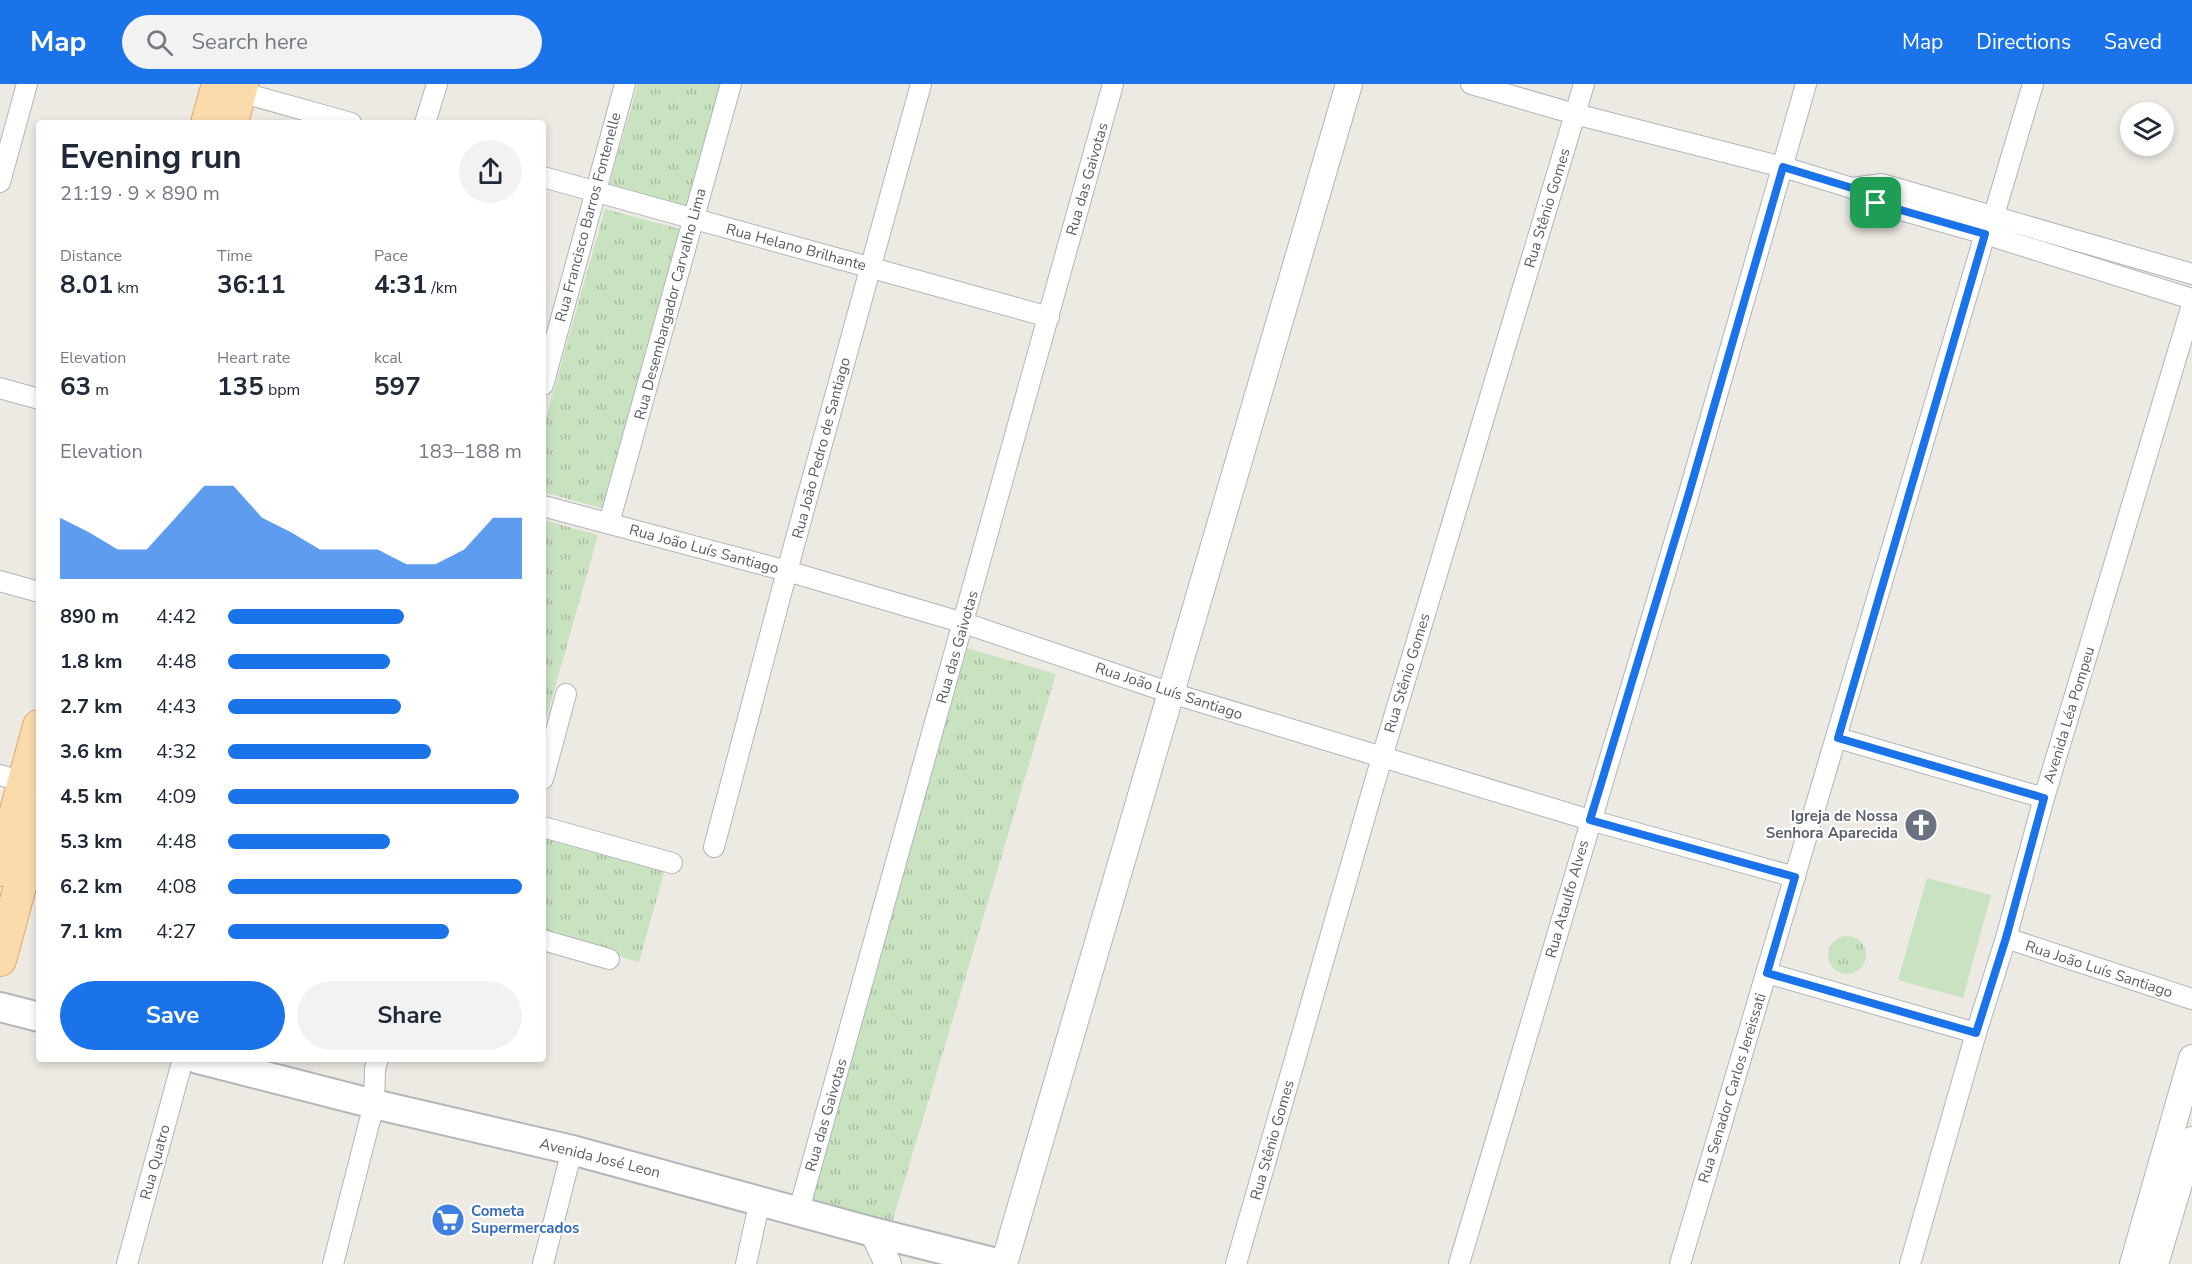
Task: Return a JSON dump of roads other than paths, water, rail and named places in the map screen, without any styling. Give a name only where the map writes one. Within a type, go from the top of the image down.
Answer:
[{"type":"main road","points":[[209,120],[229,86]]},
{"type":"main road","points":[[229,86],[232,120]]},
{"type":"main road","points":[[0,870],[21,783],[36,736]]},
{"type":"main road","points":[[0,960],[36,827]]},
{"type":"main road","points":[[0,1007],[36,1016]]},
{"type":"main road","name":"Avenida José Leon","points":[[210,1062],[374,1104],[572,1150],[873,1232],[1002,1264]]},
{"type":"street","points":[[0,182],[27,84]]},
{"type":"street","points":[[426,120],[437,84]]},
{"type":"street","name":"Rua Francisco Barros Fontenelle","points":[[546,374],[625,84]]},
{"type":"street","name":"Rua Desembargador Carvalho Lima","points":[[609,523],[731,84]]},
{"type":"street","name":"Rua João Pedro de Santiago","points":[[714,847],[787,571],[921,84]]},
{"type":"street","name":"Rua das Gaivotas","points":[[799,1210],[1113,84]]},
{"type":"street","points":[[1002,1264],[1349,84]]},
{"type":"street","points":[[1471,84],[1575,114],[1783,167],[1852,188],[1876,203],[1985,234],[2192,299]]},
{"type":"street","name":"Rua Stênio Gomes","points":[[1236,1264],[1382,757],[1584,84]]},
{"type":"street","name":"Rua Ataulfo Alves","points":[[1459,1264],[1689,493],[1806,84]]},
{"type":"street","name":"Rua Senador Carlos Jereissati","points":[[1680,1264],[1838,738],[1985,234],[1994,215],[2033,84]]},
{"type":"street","points":[[229,86],[341,120]]},
{"type":"street","name":"Rua Helano Brilhante","points":[[546,178],[1049,317]]},
{"type":"street","points":[[1852,188],[1882,184],[2192,274]]},
{"type":"street","name":"Avenida Léa Pompeu","points":[[1910,1264],[1976,1033],[2006,938],[2044,798],[2192,305]]},
{"type":"street","points":[[0,388],[36,398]]},
{"type":"street","name":"Rua João Luís Santiago","points":[[546,507],[787,571],[964,623],[1171,693],[1590,820],[1795,877]]},
{"type":"street","points":[[0,581],[36,591]]},
{"type":"street","points":[[546,768],[566,693]]},
{"type":"street","points":[[1838,738],[2044,798]]},
{"type":"street","points":[[546,828],[672,863]]},
{"type":"street","name":"Rua João Luís Santiago","points":[[2006,938],[2192,999]]},
{"type":"street","points":[[546,941],[609,959]]},
{"type":"street","points":[[1767,973],[1976,1033]]},
{"type":"street","points":[[2155,1264],[2163,1198],[2192,1059]]},
{"type":"street","name":"Rua Quatro","points":[[127,1264],[182,1062]]},
{"type":"street","points":[[333,1264],[374,1104],[377,1062]]},
{"type":"street","points":[[2133,1264],[2192,1140]]},
{"type":"street","points":[[543,1264],[572,1150]]},
{"type":"street","points":[[746,1264],[760,1200]]},
{"type":"street","points":[[873,1232],[888,1264]]},
{"type":"place","name":"Igreja de Nossa Senhora Aparecida","points":[[1921,825]]},
{"type":"place","name":"Cometa Supermercados","points":[[448,1220]]}]
